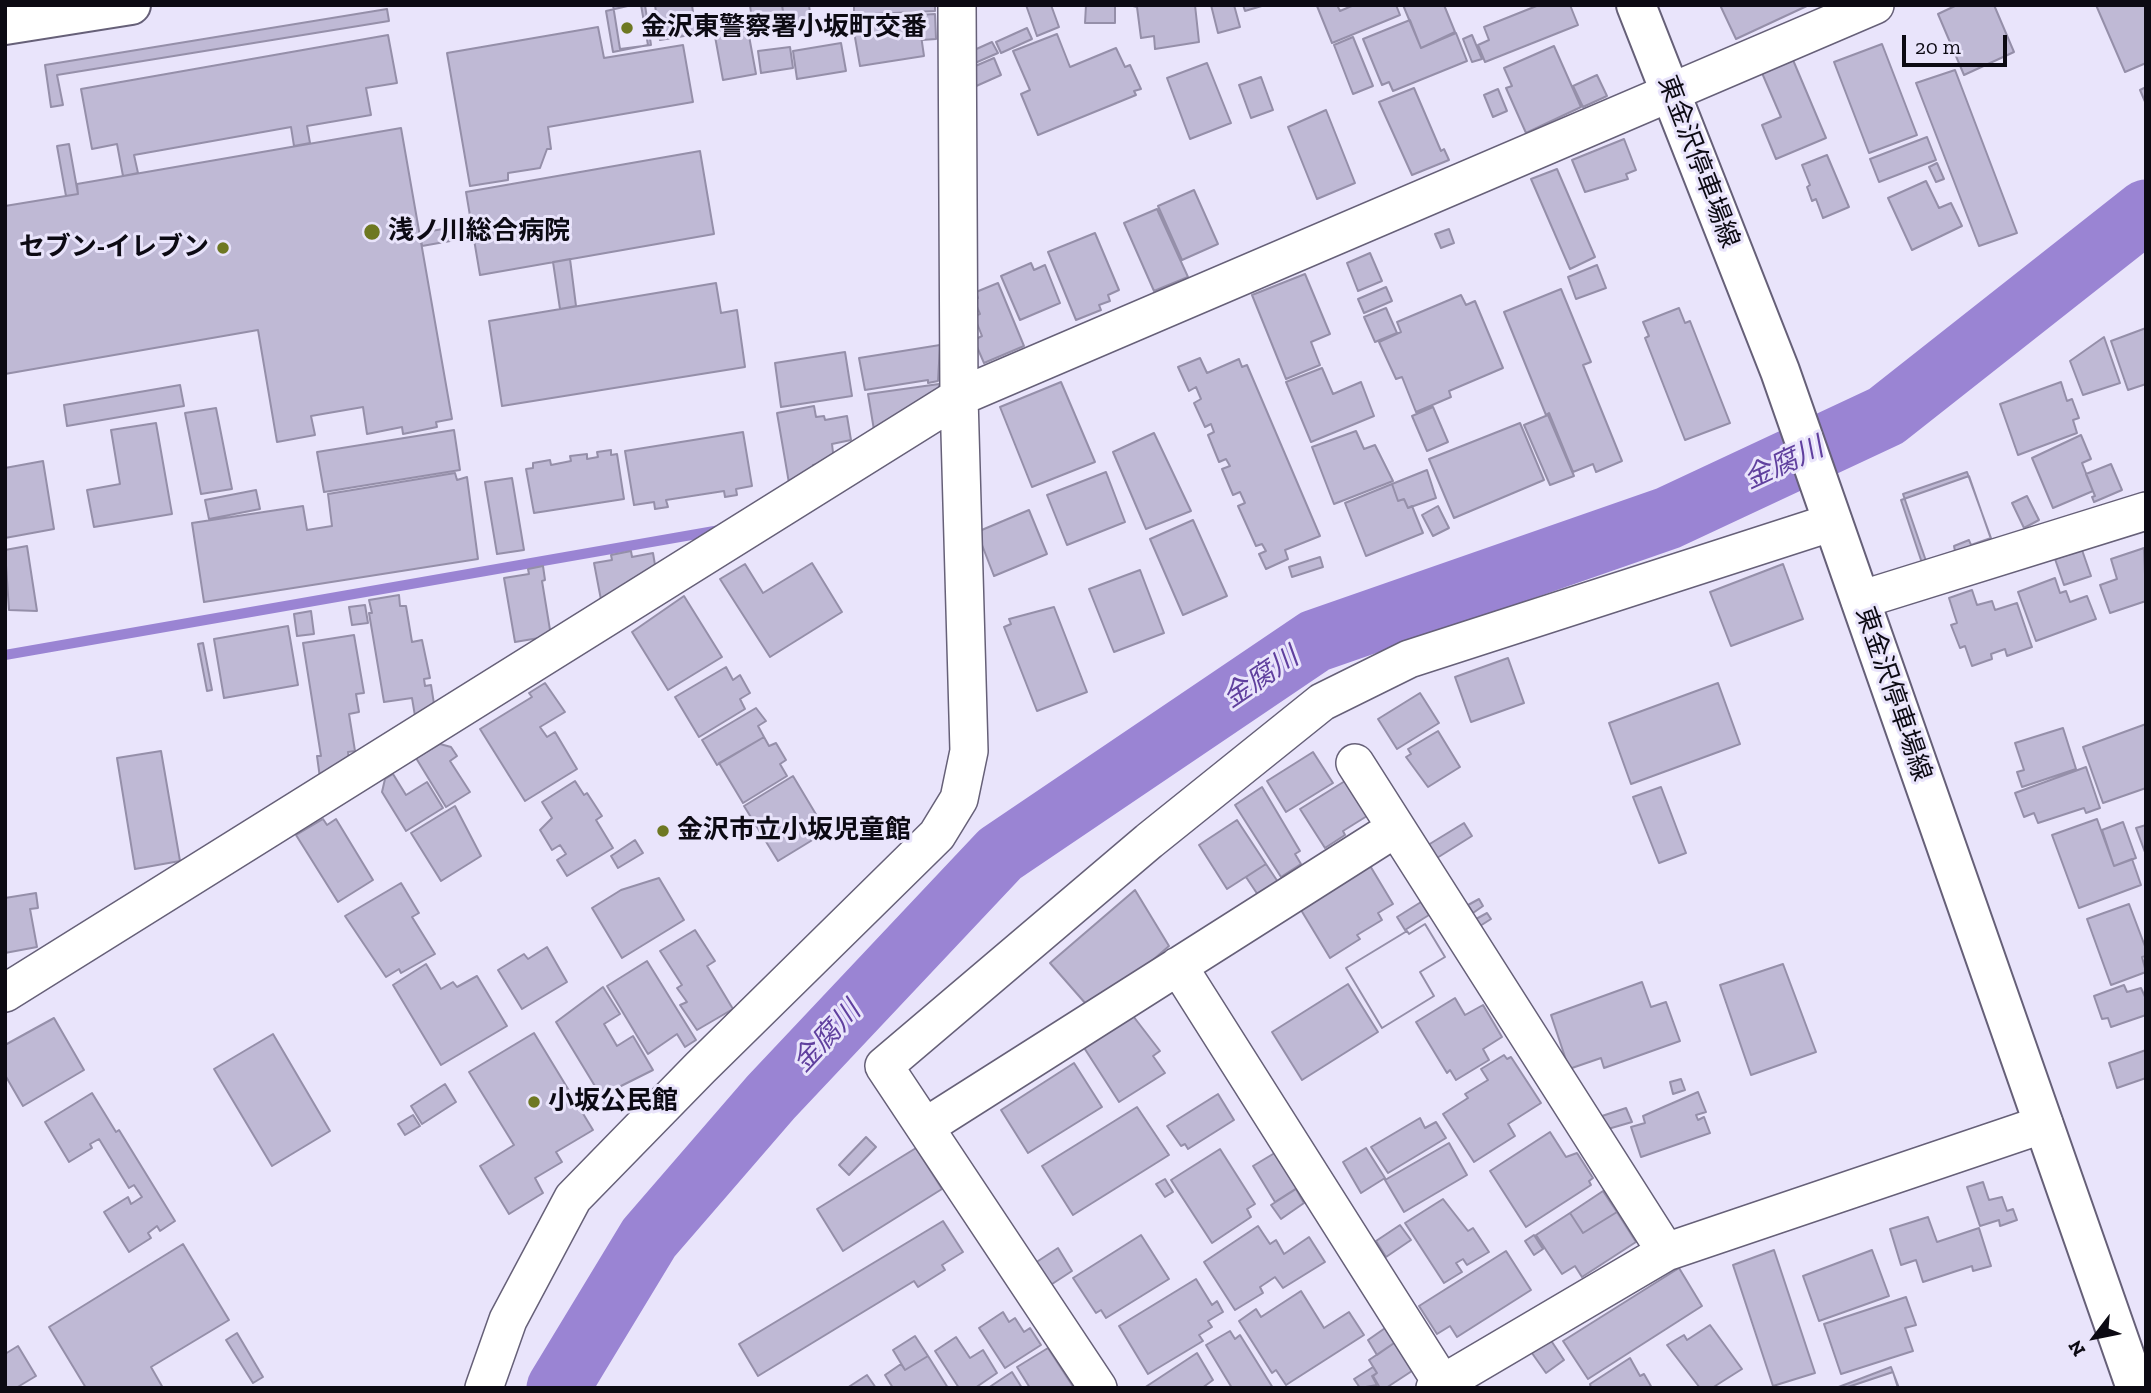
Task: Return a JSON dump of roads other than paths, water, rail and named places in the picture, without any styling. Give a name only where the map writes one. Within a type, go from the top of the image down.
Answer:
[{"type":"main road","points":[[5,25],[131,5]]},
{"type":"main road","name":"東金沢停車場線","points":[[1636,5],[1780,371],[2136,1388]]},
{"type":"street","points":[[484,1388],[508,1320],[573,1198],[700,1068],[937,835],[959,799],[969,751],[959,397],[957,5]]},
{"type":"street","points":[[5,993],[959,397],[1875,5]]},
{"type":"street","points":[[1860,600],[2146,511]]},
{"type":"street","points":[[1098,1388],[884,1066],[1149,841],[1322,702],[1409,659],[1830,513]]},
{"type":"street","points":[[1355,763],[1666,1252]]},
{"type":"street","points":[[925,1127],[1396,828]]},
{"type":"street","points":[[1178,966],[1441,1386],[1666,1252],[2043,1124]]},
{"type":"waterway","name":"金腐川","points":[[558,1388],[649,1238],[771,1097],[1000,854],[1315,641],[1668,518],[1886,416],[2146,211]]},
{"type":"waterway","points":[[5,655],[720,530]]},
{"type":"place","name":"金沢東警察署小坂町交番","points":[[627,28]]},
{"type":"place","name":"浅ノ川総合病院","points":[[372,232]]},
{"type":"place","name":"セブン-イレブン","points":[[223,248]]},
{"type":"place","name":"金沢市立小坂児童館","points":[[663,831]]},
{"type":"place","name":"小坂公民館","points":[[534,1102]]}]
